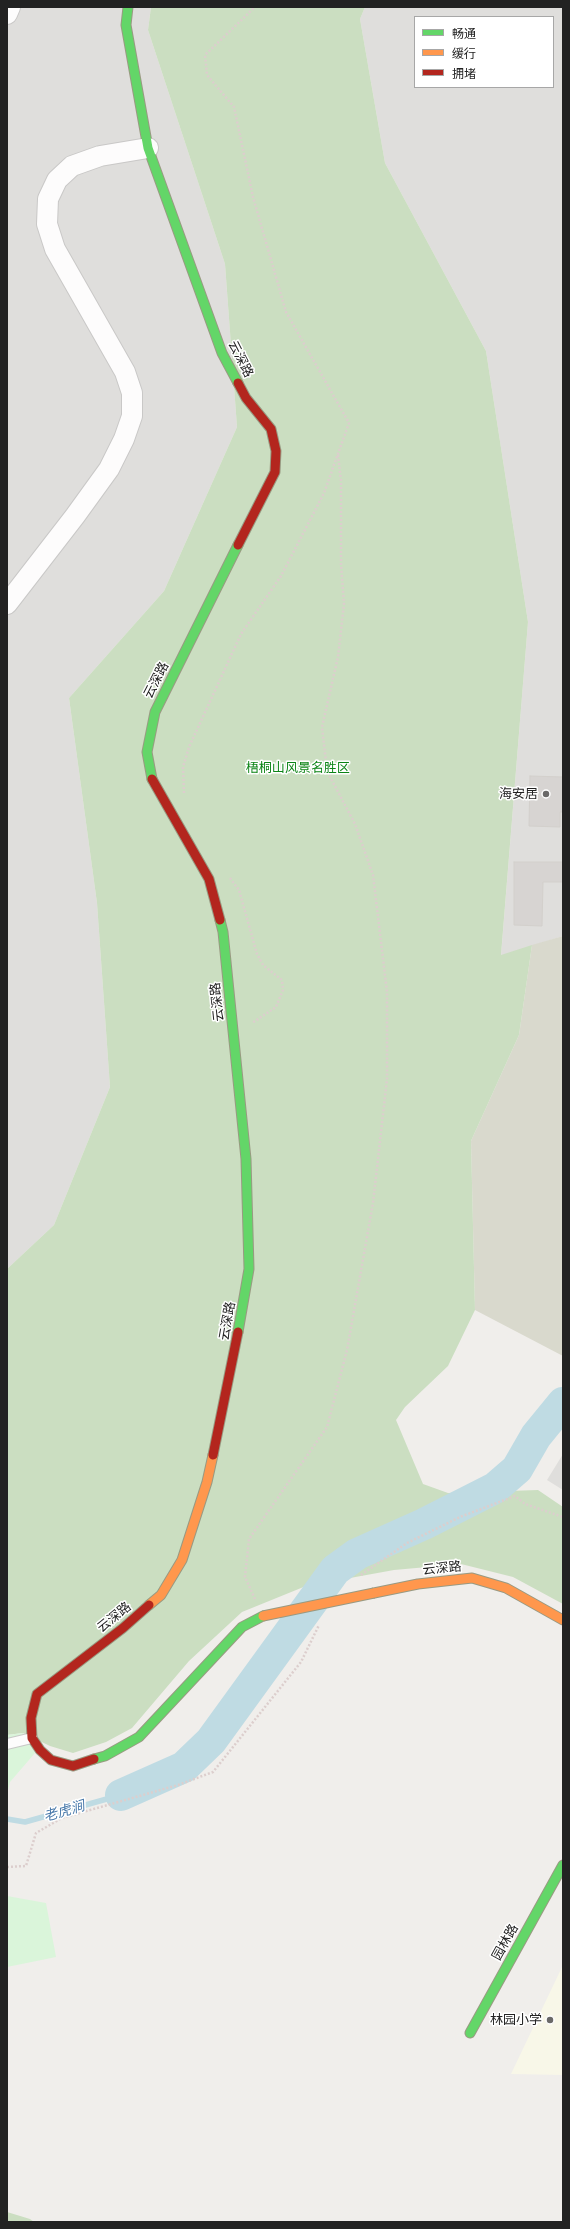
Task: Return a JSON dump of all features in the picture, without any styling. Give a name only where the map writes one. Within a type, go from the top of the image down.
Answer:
[{"type":"street","points":[[7,14],[10,7]]},
{"type":"street","name":"云深路","points":[[128,7],[126,25],[148,148],[222,353],[246,398],[271,429],[276,451],[275,472],[155,712],[147,752],[152,779],[209,878],[223,932],[246,1159],[249,1269],[229,1384],[207,1482],[182,1560],[161,1595],[123,1628],[37,1694],[31,1718],[32,1738],[40,1750],[51,1760],[73,1766],[105,1756],[139,1737],[242,1627],[263,1616],[418,1584],[472,1578],[506,1588],[563,1620]]},
{"type":"street","points":[[7,604],[75,516],[109,469],[124,439],[132,416],[132,393],[125,372],[55,249],[47,224],[48,199],[57,180],[72,166],[100,156],[148,148]]},
{"type":"street","name":"园林路","points":[[470,2033],[563,1865]]},
{"type":"lane","points":[[7,1744],[32,1738]]},
{"type":"path","points":[[263,1616],[245,1576],[249,1539],[327,1427],[347,1350],[373,1203],[387,1079],[387,992],[373,875],[355,824],[327,771],[322,727],[338,657],[344,604],[341,564],[341,482],[338,455]]},
{"type":"path","points":[[360,1575],[407,1543],[460,1517],[515,1496],[526,1504],[563,1518]]},
{"type":"path","points":[[7,1867],[26,1866],[36,1833],[62,1818],[178,1785],[213,1772],[301,1662],[320,1623]]},
{"type":"shaded area","points":[[7,7],[151,7],[148,30],[225,264],[237,427],[164,591],[69,698],[97,903],[110,1087],[54,1225],[7,1269]]},
{"type":"shaded area","points":[[365,7],[563,7],[563,936],[501,956],[528,622],[486,351],[385,163],[360,19]]},
{"type":"shaded area","points":[[563,936],[563,1356],[475,1310],[471,1141],[519,1035],[532,945]]},
{"type":"shaded area","points":[[563,1454],[563,1490],[547,1480]]},
{"type":"shaded area","name":"林园小学","points":[[563,1965],[563,2075],[511,2074]]},
{"type":"green space","name":"梧桐山风景名胜区","points":[[151,7],[365,7],[360,19],[385,163],[486,351],[528,622],[501,955],[532,945],[519,1035],[471,1141],[475,1310],[448,1366],[405,1407],[396,1420],[423,1484],[448,1493],[538,1490],[563,1507],[563,1604],[513,1577],[461,1564],[394,1570],[306,1586],[242,1612],[189,1661],[132,1728],[106,1742],[73,1753],[50,1746],[23,1733],[7,1735],[7,1269],[54,1225],[110,1087],[97,903],[69,698],[164,591],[237,427],[225,264],[148,30]]},
{"type":"green space","points":[[23,1733],[35,1753],[10,1782],[7,1794],[7,1735]]},
{"type":"green space","points":[[7,1896],[46,1903],[56,1957],[7,1967]]},
{"type":"green space","points":[[7,2212],[30,2219],[34,2222],[7,2222]]},
{"type":"building","name":"海安居","points":[[530,776],[563,777],[563,812],[560,812],[560,827],[529,826]]},
{"type":"building","points":[[514,862],[563,862],[563,882],[543,882],[542,926],[514,925]]},
{"type":"waterway","points":[[121,1795],[184,1767],[211,1741],[335,1570],[357,1554],[424,1524],[495,1488],[517,1469],[536,1436],[563,1403]]},
{"type":"waterway","name":"老虎涧","points":[[7,1819],[25,1822],[121,1795]]},
{"type":"traffic: fast","points":[[128,7],[126,25],[148,148],[222,353],[238,383]]},
{"type":"traffic: fast","points":[[152,779],[147,752],[155,712],[238,545]]},
{"type":"traffic: fast","points":[[220,920],[223,932],[246,1159],[249,1269],[238,1332]]},
{"type":"traffic: fast","points":[[94,1759],[105,1756],[139,1737],[242,1627],[263,1616]]},
{"type":"traffic: fast","points":[[470,2033],[563,1865]]},
{"type":"traffic: slow","points":[[149,1605],[161,1595],[182,1560],[207,1482],[213,1455]]},
{"type":"traffic: slow","points":[[374,1593],[418,1584],[472,1578],[506,1588],[563,1620]]},
{"type":"traffic: slow","points":[[263,1616],[374,1593]]},
{"type":"traffic: jam","points":[[238,383],[246,398],[271,429],[276,451],[275,472],[238,545]]},
{"type":"traffic: jam","points":[[152,779],[209,879],[220,920]]},
{"type":"traffic: jam","points":[[213,1455],[238,1332]]},
{"type":"traffic: jam","points":[[94,1759],[73,1766],[51,1760],[40,1750],[32,1738],[31,1718],[37,1694],[123,1628],[149,1605]]},
{"type":"place","name":"海安居","points":[[546,794]]},
{"type":"place","name":"林园小学","points":[[550,2020]]}]
